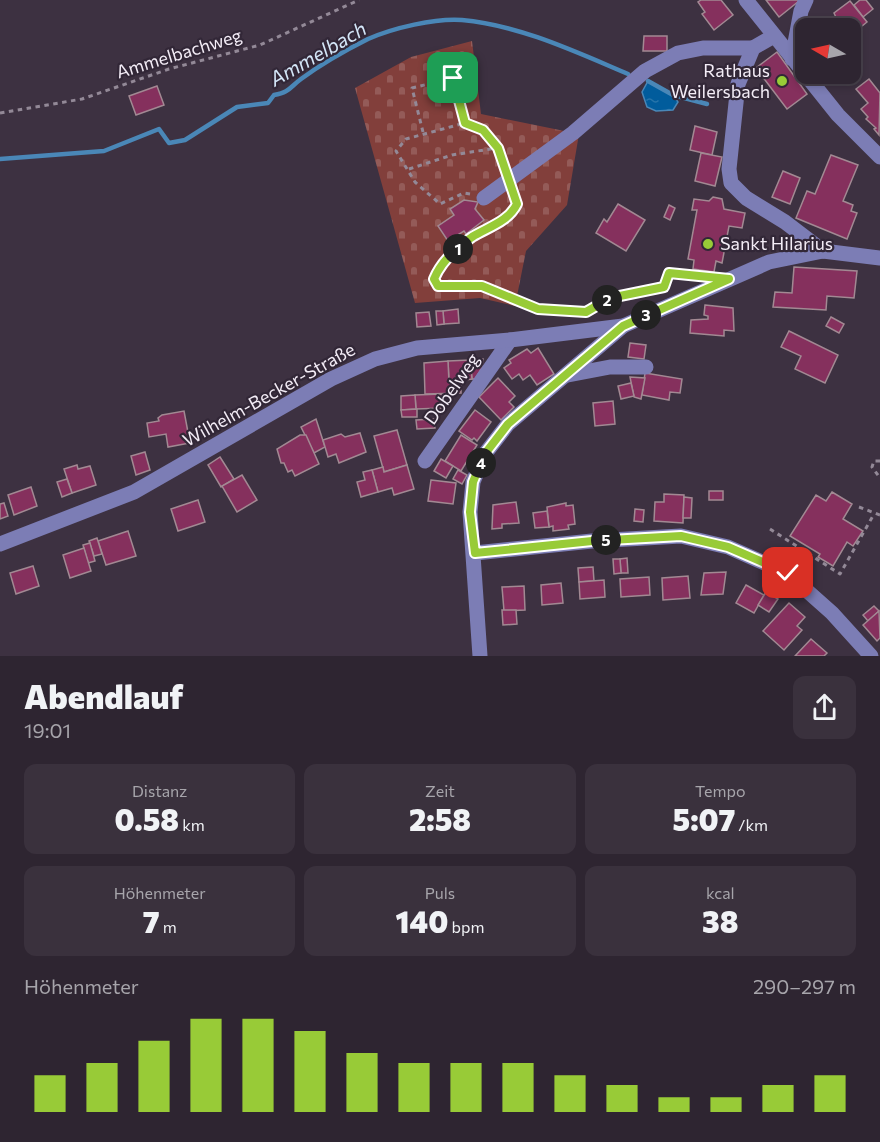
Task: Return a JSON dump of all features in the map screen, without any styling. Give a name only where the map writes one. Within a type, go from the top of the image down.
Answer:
[{"type":"street","points":[[746,0],[838,115],[880,157]]},
{"type":"street","points":[[792,59],[801,11],[806,0]]},
{"type":"street","points":[[484,198],[573,133],[645,71],[670,57],[703,48],[753,48],[774,36]]},
{"type":"street","points":[[753,48],[738,84],[729,169],[731,183],[746,198],[785,222],[823,251]]},
{"type":"street","name":"Wilhelm-Becker-Straße","points":[[0,544],[134,492],[331,379],[375,359],[417,348],[510,340],[623,326],[769,262],[823,251],[880,258]]},
{"type":"street","points":[[480,656],[475,553],[470,512],[473,482],[484,455],[508,424],[623,326]]},
{"type":"street","name":"Dobelweg","points":[[425,460],[510,340]]},
{"type":"street","points":[[566,376],[610,367],[646,367]]},
{"type":"street","points":[[475,553],[592,541],[681,536],[728,547],[788,573],[832,613],[871,656]]},
{"type":"path","name":"Ammelbachweg","points":[[0,113],[82,99],[169,69],[260,45],[359,0]]},
{"type":"path","points":[[423,132],[412,88],[453,78],[465,123]]},
{"type":"path","points":[[484,198],[464,193],[440,204],[415,182],[396,151],[406,139],[423,132],[465,123],[483,130],[498,148],[517,204],[512,215],[470,238],[440,266],[434,279],[438,286],[482,286],[538,309],[586,312],[610,298],[664,287],[669,273],[705,276]]},
{"type":"path","points":[[409,169],[452,155],[498,148]]},
{"type":"path","points":[[880,461],[874,461],[872,467],[880,478]]},
{"type":"path","points":[[859,507],[880,515]]},
{"type":"path","points":[[770,529],[840,574],[874,514]]},
{"type":"green space","points":[[472,41],[481,114],[579,134],[567,205],[526,251],[515,306],[480,298],[415,303],[355,88],[411,57]]},
{"type":"water","points":[[648,81],[673,95],[678,102],[673,110],[656,111],[647,107],[642,92]]},
{"type":"building","points":[[721,0],[733,15],[714,30],[702,14],[705,12],[698,2]]},
{"type":"building","points":[[766,0],[798,0],[799,1],[779,17]]},
{"type":"building","points":[[860,0],[866,0],[873,9],[863,17],[854,5]]},
{"type":"building","points":[[850,1],[867,22],[861,27],[861,18],[836,18],[834,13]]},
{"type":"building","points":[[644,36],[667,36],[667,51],[643,51]]},
{"type":"building","name":"Rathaus Weilersbach","points":[[777,52],[795,77],[795,84],[800,84],[807,94],[787,109],[756,68]]},
{"type":"building","points":[[869,79],[880,93],[879,135],[861,109],[868,103],[856,89]]},
{"type":"building","points":[[157,86],[164,105],[136,115],[129,96]]},
{"type":"building","points":[[695,126],[717,132],[712,155],[690,150]]},
{"type":"building","points":[[701,153],[722,157],[715,186],[695,181]]},
{"type":"building","points":[[831,155],[858,165],[843,201],[853,205],[851,211],[857,213],[847,239],[796,218],[807,191],[815,194]]},
{"type":"building","points":[[783,171],[800,178],[790,204],[772,197]]},
{"type":"building","name":"Sankt Hilarius","points":[[713,197],[722,199],[724,209],[745,213],[742,228],[729,226],[722,263],[716,261],[714,272],[693,269],[694,260],[688,259],[697,210],[692,210],[694,199],[709,201]]},
{"type":"building","points":[[464,200],[478,202],[475,209],[484,220],[466,234],[464,231],[448,241],[438,226],[454,215],[450,209]]},
{"type":"building","points":[[618,204],[645,220],[626,251],[596,233],[604,219],[607,222]]},
{"type":"building","points":[[669,205],[675,208],[670,220],[664,217]]},
{"type":"building","points":[[794,267],[857,271],[854,298],[827,296],[826,310],[773,307],[775,292],[792,293]]},
{"type":"building","points":[[705,305],[733,308],[734,331],[724,330],[724,336],[690,333],[691,320],[708,319],[708,316],[704,315]]},
{"type":"building","points":[[458,309],[459,323],[444,324],[443,311]]},
{"type":"building","points":[[436,311],[443,311],[444,324],[437,325]]},
{"type":"building","points":[[429,312],[431,326],[417,327],[416,313]]},
{"type":"building","points":[[831,317],[844,324],[839,333],[826,326]]},
{"type":"building","points":[[789,331],[838,355],[825,383],[795,369],[801,356],[781,347]]},
{"type":"building","points":[[630,343],[646,345],[644,359],[628,357]]},
{"type":"building","points":[[538,348],[554,374],[537,385],[530,375],[523,380],[519,374],[512,379],[504,368],[511,363],[509,360],[527,349],[531,353]]},
{"type":"building","points":[[483,359],[482,368],[475,379],[472,379],[470,360]]},
{"type":"building","points":[[470,360],[472,379],[449,382],[448,361]]},
{"type":"building","points":[[448,361],[449,382],[461,381],[461,393],[425,394],[424,363]]},
{"type":"building","points":[[645,373],[682,379],[680,393],[670,392],[669,400],[642,395]]},
{"type":"building","points":[[630,377],[645,378],[641,399],[634,397]]},
{"type":"building","points":[[498,378],[515,396],[509,402],[514,407],[501,420],[479,397]]},
{"type":"building","points":[[631,383],[634,396],[621,399],[618,386]]},
{"type":"building","points":[[442,394],[443,408],[416,409],[415,395]]},
{"type":"building","points":[[415,395],[416,409],[401,410],[401,396]]},
{"type":"building","points":[[613,401],[615,424],[595,426],[593,403]]},
{"type":"building","points":[[417,409],[417,417],[402,417],[401,410]]},
{"type":"building","points":[[475,410],[491,422],[477,441],[459,431]]},
{"type":"building","points":[[184,411],[190,443],[168,447],[166,434],[149,437],[147,423],[159,421],[158,418],[162,415]]},
{"type":"building","points":[[316,419],[325,447],[314,453],[301,427]]},
{"type":"building","points":[[434,419],[435,428],[417,429],[416,420]]},
{"type":"building","points":[[397,430],[407,465],[384,472],[374,436]]},
{"type":"building","points":[[360,433],[366,452],[339,463],[336,454],[328,457],[323,440],[341,434],[345,437]]},
{"type":"building","points":[[300,435],[306,435],[319,464],[295,476],[292,470],[288,472],[284,463],[281,463],[277,449]]},
{"type":"building","points":[[461,435],[477,445],[461,471],[445,461]]},
{"type":"building","points":[[145,452],[150,470],[136,475],[131,456]]},
{"type":"building","points":[[220,457],[234,479],[221,487],[208,465]]},
{"type":"building","points":[[441,459],[453,466],[446,478],[434,471]]},
{"type":"building","points":[[77,465],[78,469],[90,466],[96,485],[72,493],[64,469]]},
{"type":"building","points":[[407,465],[414,489],[394,495],[392,488],[378,492],[372,470],[383,467],[384,472]]},
{"type":"building","points":[[372,470],[378,492],[361,497],[357,482],[365,480],[363,472]]},
{"type":"building","points":[[458,470],[467,475],[462,484],[453,479]]},
{"type":"building","points":[[242,475],[257,500],[237,512],[222,486]]},
{"type":"building","points":[[67,479],[72,493],[62,497],[57,482]]},
{"type":"building","points":[[431,480],[456,483],[453,504],[428,501]]},
{"type":"building","points":[[31,487],[37,506],[14,515],[8,495]]},
{"type":"building","points":[[709,491],[723,491],[723,500],[709,500]]},
{"type":"building","points":[[832,492],[852,504],[843,519],[863,531],[853,546],[847,542],[833,566],[818,557],[820,554],[790,536],[816,495],[826,501]]},
{"type":"building","points":[[664,494],[684,495],[683,523],[654,521],[655,502],[664,502]]},
{"type":"building","points":[[684,497],[692,498],[691,518],[683,518]]},
{"type":"building","points":[[198,500],[205,522],[178,531],[171,509]]},
{"type":"building","points":[[516,502],[519,523],[502,524],[502,528],[492,529],[493,505]]},
{"type":"building","points":[[4,503],[8,516],[0,519],[0,504]]},
{"type":"building","points":[[566,503],[566,506],[573,505],[575,524],[568,525],[569,529],[553,531],[553,526],[549,527],[547,507]]},
{"type":"building","points":[[635,509],[644,510],[643,522],[634,521]]},
{"type":"building","points":[[547,511],[549,527],[535,528],[533,513]]},
{"type":"building","points":[[128,531],[136,556],[106,565],[98,541]]},
{"type":"building","points":[[97,538],[102,554],[94,556],[89,541]]},
{"type":"building","points":[[90,543],[95,561],[88,563],[83,545]]},
{"type":"building","points":[[84,548],[91,571],[70,578],[63,555]]},
{"type":"building","points":[[627,558],[628,573],[621,573],[620,559]]},
{"type":"building","points":[[613,559],[620,559],[621,573],[614,574]]},
{"type":"building","points":[[33,566],[39,586],[16,594],[10,573]]},
{"type":"building","points":[[593,567],[594,581],[579,582],[578,568]]},
{"type":"building","points":[[726,572],[723,594],[701,595],[704,573]]},
{"type":"building","points":[[688,576],[690,598],[663,600],[662,578]]},
{"type":"building","points":[[649,577],[650,595],[621,597],[620,579]]},
{"type":"building","points":[[604,580],[605,597],[580,599],[579,582]]},
{"type":"building","points":[[561,583],[563,603],[542,605],[541,585]]},
{"type":"building","points":[[746,585],[764,595],[754,613],[736,603]]},
{"type":"building","points":[[524,586],[525,610],[504,611],[502,587]]},
{"type":"building","points":[[766,592],[778,599],[769,612],[758,605]]},
{"type":"building","points":[[789,603],[805,617],[797,626],[802,630],[784,650],[763,631]]},
{"type":"building","points":[[874,606],[879,611],[868,621],[863,615]]},
{"type":"building","points":[[502,610],[516,610],[517,624],[503,625]]},
{"type":"building","points":[[879,611],[880,638],[877,641],[863,625]]},
{"type":"building","points":[[811,639],[827,653],[824,656],[795,656]]},
{"type":"waterway","name":"Ammelbach","points":[[0,159],[104,151],[159,129],[169,143],[185,140],[237,107],[268,103],[274,95],[286,91],[316,68],[368,39],[389,31],[427,22],[462,20],[505,27],[547,41],[628,74]]},
{"type":"waterway","name":"Ammelbach","points":[[648,81],[673,95],[707,104]]},
{"type":"place","name":"Rathaus Weilersbach","points":[[782,81]]},
{"type":"place","name":"Sankt Hilarius","points":[[708,244]]},
{"type":"route","points":[[453,78],[465,123],[483,130],[498,148],[517,204],[512,215],[470,238],[440,266],[434,279],[438,286],[482,286],[538,309],[586,312],[610,298],[664,287],[669,273],[729,279],[623,326],[508,424],[484,455],[473,482],[470,512],[475,553],[592,541],[681,536],[728,547],[788,573]]}]
